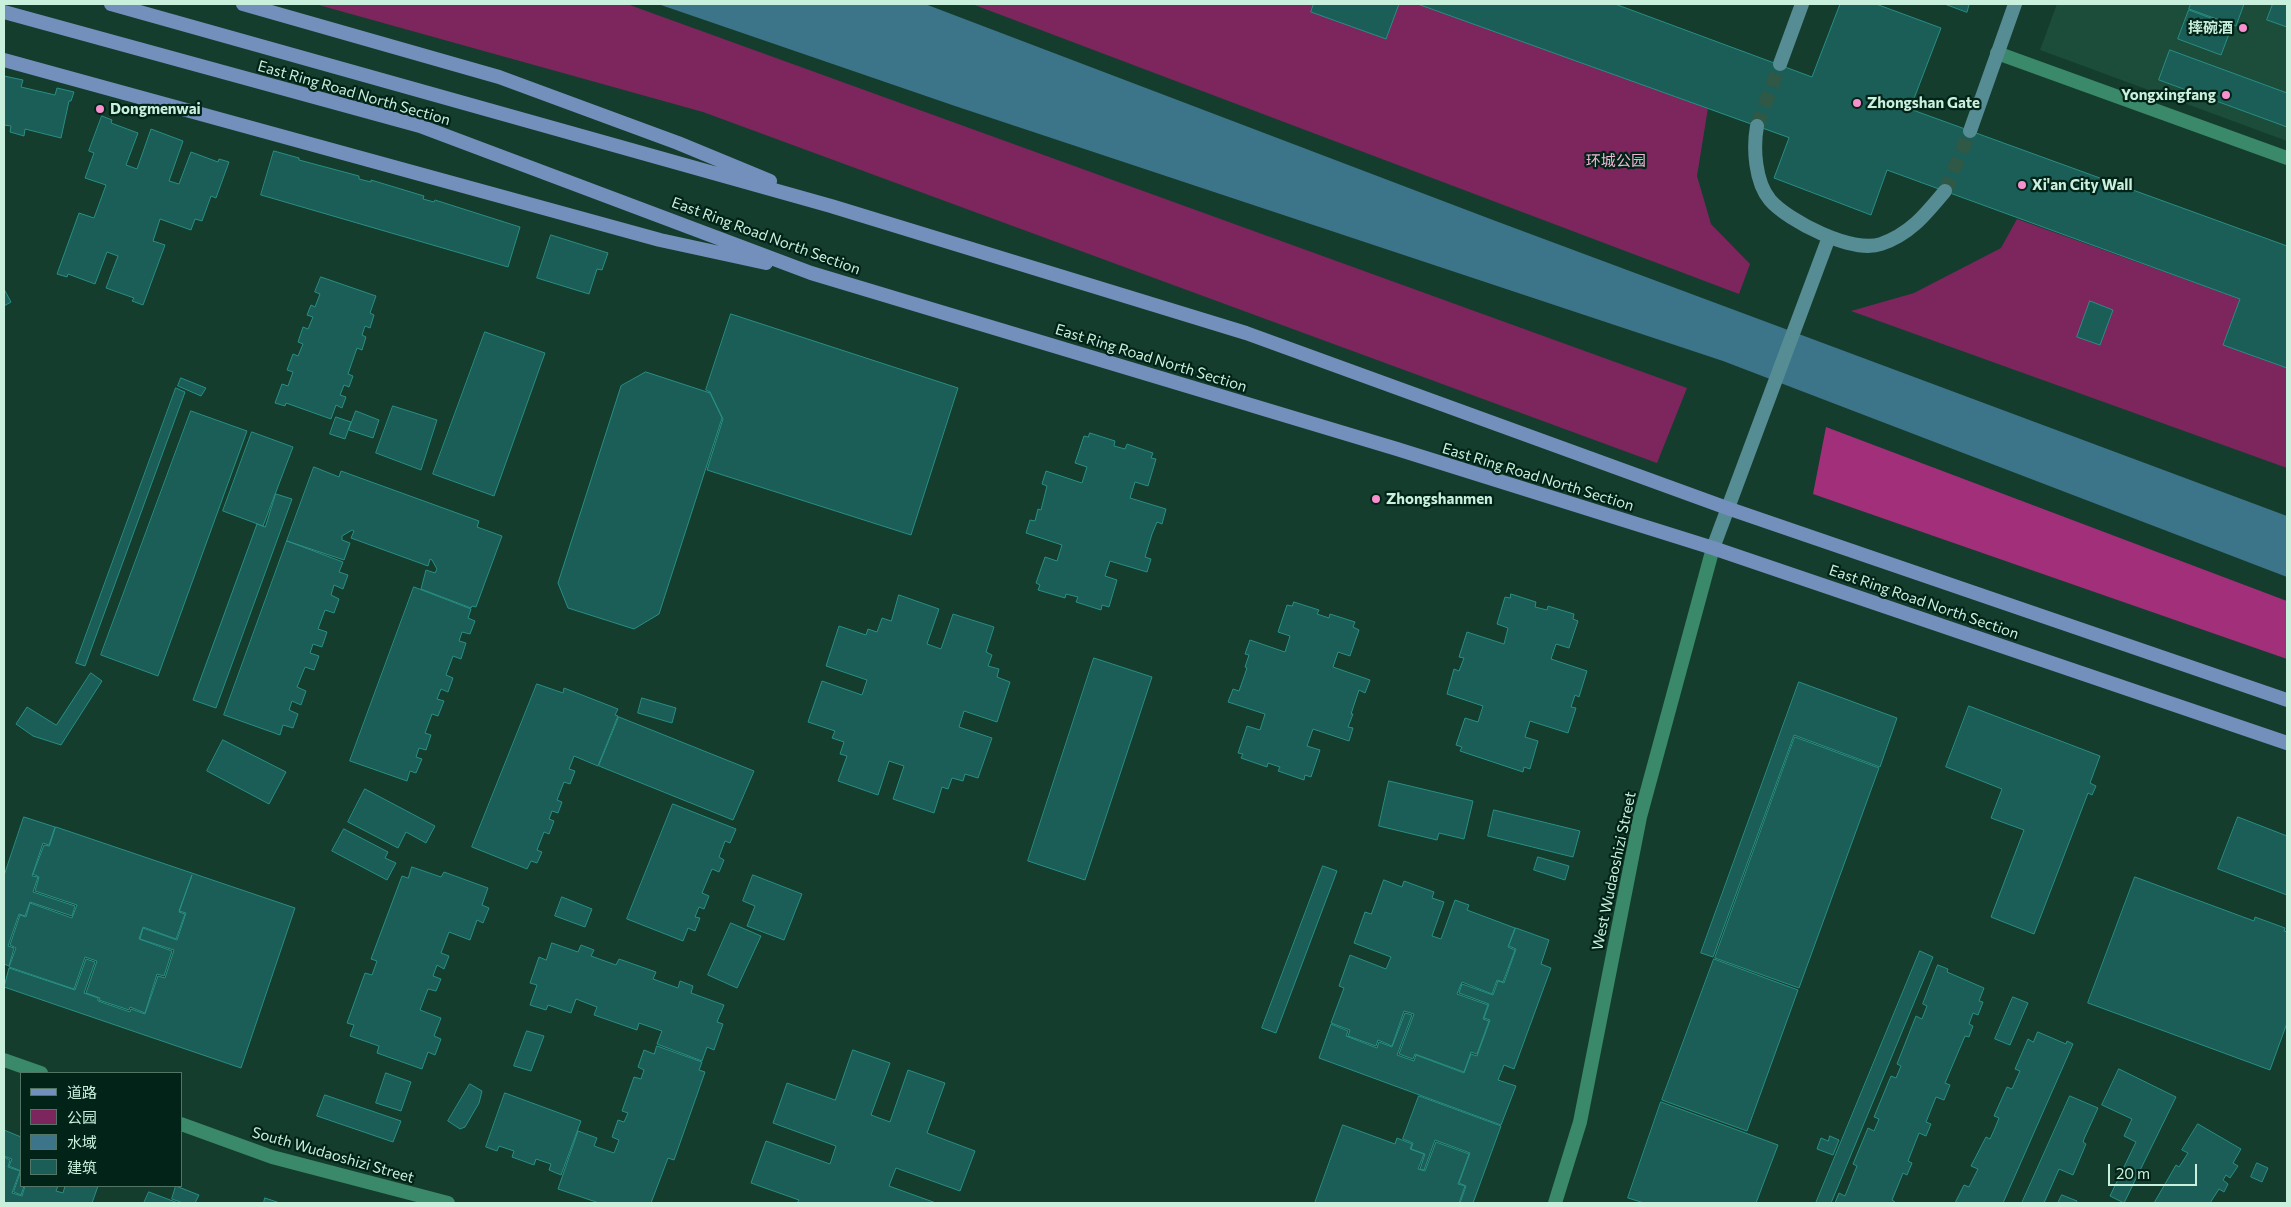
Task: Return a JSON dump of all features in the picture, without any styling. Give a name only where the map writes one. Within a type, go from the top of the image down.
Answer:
[{"type":"main road","name":"East Ring Road North Section","points":[[111,4],[831,206],[1246,333],[1727,508],[2287,700]]},
{"type":"main road","points":[[243,4],[500,77],[678,143],[831,206]]},
{"type":"main road","points":[[1780,64],[1802,4]]},
{"type":"main road","points":[[1970,131],[2016,4]]},
{"type":"main road","name":"East Ring Road North Section","points":[[4,12],[420,126],[811,273],[1388,446],[1713,548],[2287,742]]},
{"type":"main road","points":[[4,60],[660,240],[811,273]]},
{"type":"main road","points":[[1756,126],[1754,137],[1759,176],[1769,199],[1791,219],[1829,237],[1849,243],[1878,245],[1908,232],[1945,191]]},
{"type":"main road","points":[[1713,548],[1829,237]]},
{"type":"street","points":[[1997,53],[2287,158]]},
{"type":"street","name":"West Wudaoshizi Street","points":[[1556,1203],[1580,1122],[1640,817],[1713,548]]},
{"type":"street","points":[[4,1060],[38,1072]]},
{"type":"street","name":"South Wudaoshizi Street","points":[[182,1124],[272,1157],[448,1203]]},
{"type":"shaded area","name":"Yongxingfang","points":[[2057,4],[2287,4],[2287,141],[2040,50]]},
{"type":"shaded area","points":[[1826,427],[2287,601],[2287,659],[1813,494]]},
{"type":"green space","points":[[315,4],[627,4],[1687,388],[1657,463],[703,112]]},
{"type":"green space","name":"环城公园","points":[[972,4],[1314,4],[1311,11],[1386,38],[1399,4],[1418,4],[1708,108],[1697,176],[1711,224],[1750,264],[1739,294]]},
{"type":"green space","points":[[2017,219],[2240,299],[2223,344],[2287,368],[2287,468],[1851,311],[1914,293],[2001,248]]},
{"type":"water","points":[[658,4],[925,4],[1493,220],[2287,516],[2287,577],[1723,361],[955,106]]},
{"type":"building","points":[[1314,4],[1399,4],[1386,39],[1311,12]]},
{"type":"building","name":"Xi'an City Wall","points":[[1418,4],[1615,4],[1812,77],[1840,4],[1876,4],[1941,28],[1910,109],[2287,246],[2287,368],[2223,345],[2240,299],[1887,170],[1871,215],[1774,178],[1789,138]]},
{"type":"building","points":[[1945,4],[1965,4],[1969,5],[1967,12]]},
{"type":"building","points":[[2191,4],[2244,4],[2236,26],[2189,9]]},
{"type":"building","points":[[2273,4],[2287,4],[2287,27],[2267,20]]},
{"type":"building","points":[[2189,10],[2232,26],[2221,55],[2178,39]]},
{"type":"building","points":[[2170,50],[2287,93],[2287,127],[2159,80]]},
{"type":"building","points":[[4,76],[23,80],[21,87],[55,95],[57,88],[74,92],[71,101],[69,101],[61,138],[25,129],[24,136],[10,132],[11,126],[4,125]]},
{"type":"building","points":[[102,116],[112,120],[111,123],[138,133],[126,165],[137,169],[151,129],[183,141],[169,181],[179,184],[191,152],[218,162],[219,159],[229,162],[216,198],[211,196],[202,221],[195,219],[191,230],[160,219],[153,241],[165,245],[143,305],[132,301],[134,298],[106,288],[118,256],[107,252],[95,284],[68,274],[67,277],[57,274],[79,213],[94,218],[106,185],[85,178],[94,153],[89,151]]},
{"type":"building","points":[[274,151],[299,158],[299,160],[359,176],[359,179],[371,182],[371,180],[424,196],[423,199],[434,202],[435,200],[520,227],[508,267],[261,195]]},
{"type":"building","points":[[551,235],[608,253],[602,270],[597,269],[589,294],[537,278]]},
{"type":"building","points":[[321,277],[376,296],[370,313],[374,315],[370,328],[365,326],[362,335],[366,337],[362,350],[357,348],[348,374],[353,376],[349,387],[344,385],[340,395],[346,397],[342,408],[336,405],[331,419],[286,403],[285,406],[275,403],[282,384],[288,386],[293,372],[287,370],[293,354],[298,356],[303,344],[298,342],[303,327],[308,329],[313,317],[307,315],[311,305],[315,307],[320,294],[315,292]]},
{"type":"building","points":[[4,289],[11,302],[4,306]]},
{"type":"building","points":[[2090,301],[2113,310],[2100,345],[2077,337]]},
{"type":"building","points":[[731,314],[958,388],[911,535],[707,470],[723,419],[710,392],[706,390]]},
{"type":"building","points":[[485,332],[545,353],[494,496],[433,474]]},
{"type":"building","points":[[646,372],[710,393],[722,418],[659,614],[634,629],[568,608],[558,583],[621,386]]},
{"type":"building","points":[[181,378],[206,388],[201,396],[178,386]]},
{"type":"building","points":[[176,388],[185,392],[85,666],[76,663]]},
{"type":"building","points":[[393,406],[437,420],[421,470],[376,453]]},
{"type":"building","points":[[191,411],[247,431],[158,676],[101,655]]},
{"type":"building","points":[[356,411],[379,420],[373,438],[349,430]]},
{"type":"building","points":[[336,417],[351,422],[345,439],[330,434]]},
{"type":"building","points":[[252,432],[293,447],[263,526],[223,511]]},
{"type":"building","points":[[1090,433],[1115,441],[1114,446],[1125,449],[1127,444],[1153,453],[1151,458],[1156,459],[1148,486],[1135,482],[1130,498],[1166,509],[1162,524],[1157,522],[1145,557],[1151,559],[1147,572],[1110,561],[1105,576],[1117,580],[1109,607],[1102,605],[1101,610],[1076,602],[1078,597],[1066,594],[1065,598],[1038,590],[1040,585],[1036,583],[1045,557],[1057,561],[1062,545],[1026,533],[1030,520],[1035,521],[1038,509],[1041,510],[1047,486],[1042,484],[1046,471],[1082,483],[1087,467],[1075,463],[1084,436],[1088,437]]},
{"type":"building","points":[[314,467],[339,477],[341,471],[479,521],[477,527],[502,536],[476,607],[472,606],[471,608],[421,589],[426,570],[435,573],[437,569],[432,560],[430,559],[428,566],[351,538],[354,531],[352,530],[342,536],[342,540],[350,543],[344,560],[287,541]]},
{"type":"building","points":[[276,494],[292,499],[216,708],[193,700],[257,524],[265,527]]},
{"type":"building","points":[[287,541],[343,562],[339,572],[348,575],[343,589],[334,585],[331,595],[339,599],[334,613],[325,610],[318,629],[327,632],[322,647],[313,644],[310,653],[319,656],[314,670],[305,667],[297,687],[306,691],[301,705],[292,701],[289,710],[298,714],[293,728],[283,725],[280,735],[224,715]]},
{"type":"building","points":[[414,587],[471,609],[468,618],[475,621],[470,634],[462,632],[459,641],[466,643],[461,659],[453,656],[446,675],[453,678],[448,692],[441,689],[437,699],[444,701],[438,716],[432,714],[425,733],[431,735],[426,750],[419,748],[416,757],[422,759],[416,773],[410,771],[407,781],[350,761]]},
{"type":"building","points":[[1511,594],[1536,602],[1535,607],[1547,610],[1548,606],[1574,614],[1573,619],[1578,621],[1569,648],[1556,644],[1551,659],[1587,671],[1579,697],[1575,695],[1571,707],[1576,708],[1568,733],[1530,721],[1525,737],[1538,741],[1530,769],[1524,767],[1523,772],[1460,751],[1462,747],[1456,745],[1465,718],[1478,722],[1483,706],[1447,694],[1454,669],[1459,671],[1464,658],[1459,657],[1467,632],[1504,644],[1508,628],[1497,624],[1505,597],[1510,598]]},
{"type":"building","points":[[899,595],[939,609],[927,644],[941,649],[953,614],[994,627],[986,652],[992,655],[988,666],[999,669],[997,677],[1010,682],[997,722],[964,711],[959,727],[992,738],[978,778],[965,774],[963,781],[952,778],[948,789],[942,787],[934,813],[893,799],[904,766],[889,761],[878,795],[838,781],[847,756],[840,754],[844,742],[832,738],[835,731],[808,722],[822,681],[862,695],[867,680],[826,666],[839,626],[866,635],[868,629],[877,632],[882,618],[891,621]]},
{"type":"building","points":[[1294,602],[1319,610],[1317,614],[1329,618],[1330,614],[1355,622],[1353,627],[1359,630],[1350,656],[1338,652],[1333,667],[1370,680],[1365,693],[1359,690],[1348,727],[1353,728],[1349,741],[1313,729],[1307,746],[1320,750],[1311,777],[1305,775],[1304,780],[1278,771],[1280,767],[1268,763],[1267,767],[1241,758],[1243,754],[1238,753],[1247,726],[1260,730],[1265,714],[1228,702],[1233,689],[1239,691],[1247,668],[1245,667],[1249,655],[1245,654],[1250,640],[1285,652],[1290,636],[1278,632],[1287,605],[1292,606]]},
{"type":"building","points":[[1094,658],[1152,677],[1085,880],[1028,861]]},
{"type":"building","points":[[91,673],[102,681],[61,745],[33,736],[16,724],[27,707],[56,725]]},
{"type":"building","points":[[1799,682],[1897,718],[1880,767],[1794,735],[1713,957],[1701,953]]},
{"type":"building","points":[[537,684],[563,693],[564,688],[618,709],[615,715],[618,716],[598,766],[574,756],[569,769],[575,771],[570,784],[564,782],[557,800],[562,802],[558,813],[552,811],[549,819],[554,821],[549,834],[544,832],[537,850],[542,852],[537,863],[531,861],[527,869],[472,847]]},
{"type":"building","points":[[642,698],[676,708],[672,723],[638,713]]},
{"type":"building","points":[[1969,706],[2100,756],[2090,783],[2096,786],[2092,795],[2088,793],[2034,934],[1991,917],[2024,830],[1991,818],[2002,789],[1946,767]]},
{"type":"building","points":[[619,717],[754,771],[733,820],[599,766]]},
{"type":"building","points":[[1795,737],[1879,768],[1799,988],[1715,958]]},
{"type":"building","points":[[223,740],[286,772],[269,804],[207,771]]},
{"type":"building","points":[[1389,781],[1473,801],[1464,839],[1439,833],[1437,840],[1379,826]]},
{"type":"building","points":[[365,789],[435,826],[426,843],[406,832],[398,848],[348,822]]},
{"type":"building","points":[[673,804],[736,829],[730,843],[725,841],[719,857],[724,860],[719,872],[712,869],[702,893],[709,896],[704,909],[699,907],[695,917],[700,918],[695,931],[688,928],[683,941],[627,919]]},
{"type":"building","points":[[1494,810],[1580,831],[1573,857],[1488,836]]},
{"type":"building","points":[[24,817],[55,827],[49,845],[43,843],[32,876],[38,877],[33,892],[75,906],[72,916],[30,902],[25,916],[19,914],[8,946],[14,948],[9,966],[4,964],[4,876]]},
{"type":"building","points":[[2238,817],[2287,836],[2287,895],[2218,869]]},
{"type":"building","points":[[56,827],[295,908],[241,1068],[4,987],[9,968],[75,990],[86,959],[95,962],[84,993],[98,998],[98,1001],[130,1012],[131,1009],[145,1014],[158,976],[165,978],[174,950],[140,939],[143,928],[177,940],[186,913],[179,911],[185,914],[176,939],[143,927],[139,939],[172,951],[164,976],[157,974],[145,1013],[130,1007],[129,1010],[99,1000],[100,998],[86,993],[97,961],[85,957],[74,989],[9,967],[16,948],[10,945],[20,915],[26,917],[30,903],[72,918],[77,905],[35,891],[39,877],[33,874],[44,845],[49,846]]},
{"type":"building","points":[[344,829],[388,852],[385,858],[396,863],[387,880],[332,851]]},
{"type":"building","points":[[1538,857],[1569,866],[1565,880],[1534,870]]},
{"type":"building","points":[[1323,866],[1337,871],[1276,1033],[1262,1028]]},
{"type":"building","points":[[412,867],[441,877],[444,872],[488,888],[482,905],[489,908],[483,923],[477,920],[470,940],[449,932],[441,953],[449,956],[444,969],[437,965],[433,976],[441,979],[436,991],[428,989],[420,1010],[441,1018],[434,1036],[441,1039],[435,1055],[428,1052],[422,1069],[377,1053],[379,1046],[350,1036],[354,1025],[347,1023],[365,973],[372,975],[377,961],[371,959],[402,876],[408,878]]},
{"type":"building","points":[[753,875],[802,894],[784,940],[747,926],[755,906],[743,901]]},
{"type":"building","points":[[2135,877],[2254,921],[2255,917],[2285,928],[2284,931],[2287,932],[2287,1023],[2270,1070],[2088,1003]]},
{"type":"building","points":[[1384,880],[1402,887],[1404,881],[1434,892],[1432,898],[1444,902],[1432,936],[1441,939],[1455,900],[1469,905],[1467,910],[1515,928],[1508,947],[1515,950],[1503,982],[1497,980],[1492,994],[1462,982],[1457,994],[1488,1005],[1483,1019],[1489,1021],[1477,1054],[1471,1052],[1464,1072],[1415,1054],[1413,1059],[1399,1054],[1414,1014],[1404,1011],[1392,1046],[1378,1040],[1376,1046],[1348,1036],[1350,1030],[1331,1023],[1344,988],[1339,986],[1350,955],[1386,969],[1391,957],[1354,943],[1365,912],[1371,914]]},
{"type":"building","points":[[562,897],[592,909],[585,927],[555,916]]},
{"type":"building","points":[[731,923],[761,936],[737,988],[708,975]]},
{"type":"building","points":[[1516,928],[1549,940],[1541,964],[1551,968],[1514,1069],[1504,1065],[1498,1080],[1516,1086],[1501,1125],[1319,1058],[1331,1024],[1348,1031],[1346,1036],[1377,1048],[1379,1042],[1392,1047],[1405,1013],[1412,1015],[1397,1055],[1414,1061],[1416,1055],[1464,1073],[1471,1054],[1477,1056],[1490,1020],[1484,1018],[1489,1004],[1459,993],[1462,984],[1493,995],[1498,981],[1504,983],[1516,949],[1509,946]]},
{"type":"building","points":[[552,943],[578,952],[581,945],[594,950],[591,956],[616,965],[619,959],[656,972],[653,979],[678,988],[680,981],[693,986],[691,993],[724,1005],[717,1022],[723,1024],[714,1050],[707,1047],[702,1061],[657,1044],[662,1031],[639,1023],[637,1030],[594,1015],[597,1007],[576,999],[571,1013],[548,1005],[546,1010],[530,1005],[537,985],[530,983],[539,957],[546,960]]},
{"type":"building","points":[[1920,951],[1933,957],[1831,1203],[1816,1203]]},
{"type":"building","points":[[1714,959],[1798,990],[1747,1131],[1662,1100]]},
{"type":"building","points":[[1938,965],[1948,969],[1947,972],[1984,988],[1979,1001],[1983,1002],[1978,1015],[1973,1013],[1969,1024],[1973,1026],[1969,1037],[1965,1036],[1945,1083],[1950,1085],[1944,1100],[1936,1097],[1926,1122],[1931,1124],[1926,1136],[1919,1133],[1908,1161],[1912,1163],[1907,1175],[1903,1173],[1892,1200],[1895,1203],[1835,1203],[1839,1193],[1845,1196],[1857,1166],[1853,1164],[1868,1128],[1874,1131],[1879,1119],[1874,1117],[1891,1076],[1896,1078],[1901,1066],[1897,1064],[1916,1016],[1922,1019],[1927,1006],[1923,1004]]},
{"type":"building","points":[[2013,997],[2028,1003],[2010,1045],[1995,1039]]},
{"type":"building","points":[[527,1031],[544,1036],[531,1071],[514,1066]]},
{"type":"building","points":[[2038,1032],[2066,1044],[2067,1041],[2073,1044],[2003,1203],[1955,1203],[1964,1185],[1969,1187],[1978,1169],[1971,1166],[1986,1137],[1990,1139],[1995,1128],[1999,1118],[1994,1116],[2007,1087],[2012,1089],[2020,1071],[2015,1069],[2028,1039],[2033,1042]]},
{"type":"building","points":[[657,1046],[702,1062],[699,1070],[705,1072],[674,1160],[668,1158],[651,1203],[599,1203],[558,1189],[578,1131],[597,1138],[594,1146],[614,1153],[619,1140],[612,1137],[618,1120],[624,1122],[628,1113],[622,1111],[634,1077],[641,1079],[644,1070],[638,1067],[644,1050],[654,1054]]},
{"type":"building","points":[[853,1050],[890,1063],[871,1115],[890,1122],[908,1070],[945,1083],[927,1133],[975,1151],[960,1191],[896,1168],[889,1186],[936,1203],[797,1203],[799,1200],[751,1183],[766,1141],[830,1164],[836,1146],[773,1123],[787,1083],[835,1100]]},
{"type":"building","points":[[2119,1069],[2176,1097],[2124,1203],[2110,1196],[2136,1142],[2124,1136],[2132,1119],[2102,1105]]},
{"type":"building","points":[[386,1073],[411,1082],[401,1111],[376,1103]]},
{"type":"building","points":[[470,1084],[482,1091],[479,1103],[465,1127],[460,1129],[448,1121]]},
{"type":"building","points":[[505,1093],[581,1121],[561,1175],[549,1170],[551,1164],[536,1159],[534,1165],[512,1157],[514,1151],[499,1146],[497,1151],[486,1147]]},
{"type":"building","points":[[325,1095],[401,1121],[393,1142],[317,1116]]},
{"type":"building","points":[[1419,1096],[1501,1126],[1473,1203],[1460,1203],[1466,1186],[1459,1183],[1470,1153],[1435,1140],[1424,1170],[1420,1169],[1425,1154],[1411,1149],[1413,1143],[1403,1139]]},
{"type":"building","points":[[2070,1096],[2098,1108],[2084,1139],[2083,1142],[2086,1144],[2073,1175],[2059,1169],[2044,1203],[2022,1203]]},
{"type":"building","points":[[1661,1102],[1778,1145],[1756,1203],[1644,1203],[1628,1198]]},
{"type":"building","points":[[2198,1124],[2241,1149],[2233,1163],[2238,1166],[2230,1178],[2226,1175],[2223,1180],[2228,1184],[2224,1192],[2219,1189],[2210,1203],[2154,1203],[2176,1165],[2179,1167],[2188,1153],[2182,1150]]},
{"type":"building","points":[[1343,1125],[1395,1144],[1397,1138],[1412,1144],[1410,1149],[1424,1154],[1418,1169],[1425,1171],[1436,1142],[1469,1154],[1458,1184],[1465,1186],[1459,1203],[1315,1203]]},
{"type":"building","points":[[4,1130],[20,1137],[20,1171],[9,1166],[12,1159],[4,1156]]},
{"type":"building","points":[[1830,1136],[1839,1140],[1833,1155],[1817,1149],[1821,1138],[1828,1141]]},
{"type":"building","points":[[4,1157],[10,1160],[8,1167],[20,1171],[12,1193],[22,1196],[25,1187],[58,1187],[56,1191],[63,1193],[65,1187],[98,1187],[92,1203],[4,1203]]},
{"type":"building","points":[[2257,1163],[2268,1168],[2262,1182],[2251,1177]]},
{"type":"building","points":[[20,1174],[20,1187],[24,1187],[21,1195],[14,1192]]},
{"type":"building","points":[[176,1187],[199,1195],[195,1203],[183,1203],[172,1199]]},
{"type":"building","points":[[149,1192],[178,1203],[144,1203]]},
{"type":"building","points":[[2062,1195],[2077,1201],[2076,1203],[2058,1203]]},
{"type":"building","points":[[265,1198],[280,1203],[264,1203]]},
{"type":"tunnel","points":[[1757,126],[1780,64]]},
{"type":"tunnel","points":[[1945,191],[1970,131]]},
{"type":"place","name":"摔碗酒","points":[[2243,28]]},
{"type":"place","name":"Yongxingfang","points":[[2226,95]]},
{"type":"place","name":"Zhongshan Gate","points":[[1857,103]]},
{"type":"place","name":"Dongmenwai","points":[[100,109]]},
{"type":"place","name":"Xi'an City Wall","points":[[2022,185]]},
{"type":"place","name":"Zhongshanmen","points":[[1376,499]]}]
